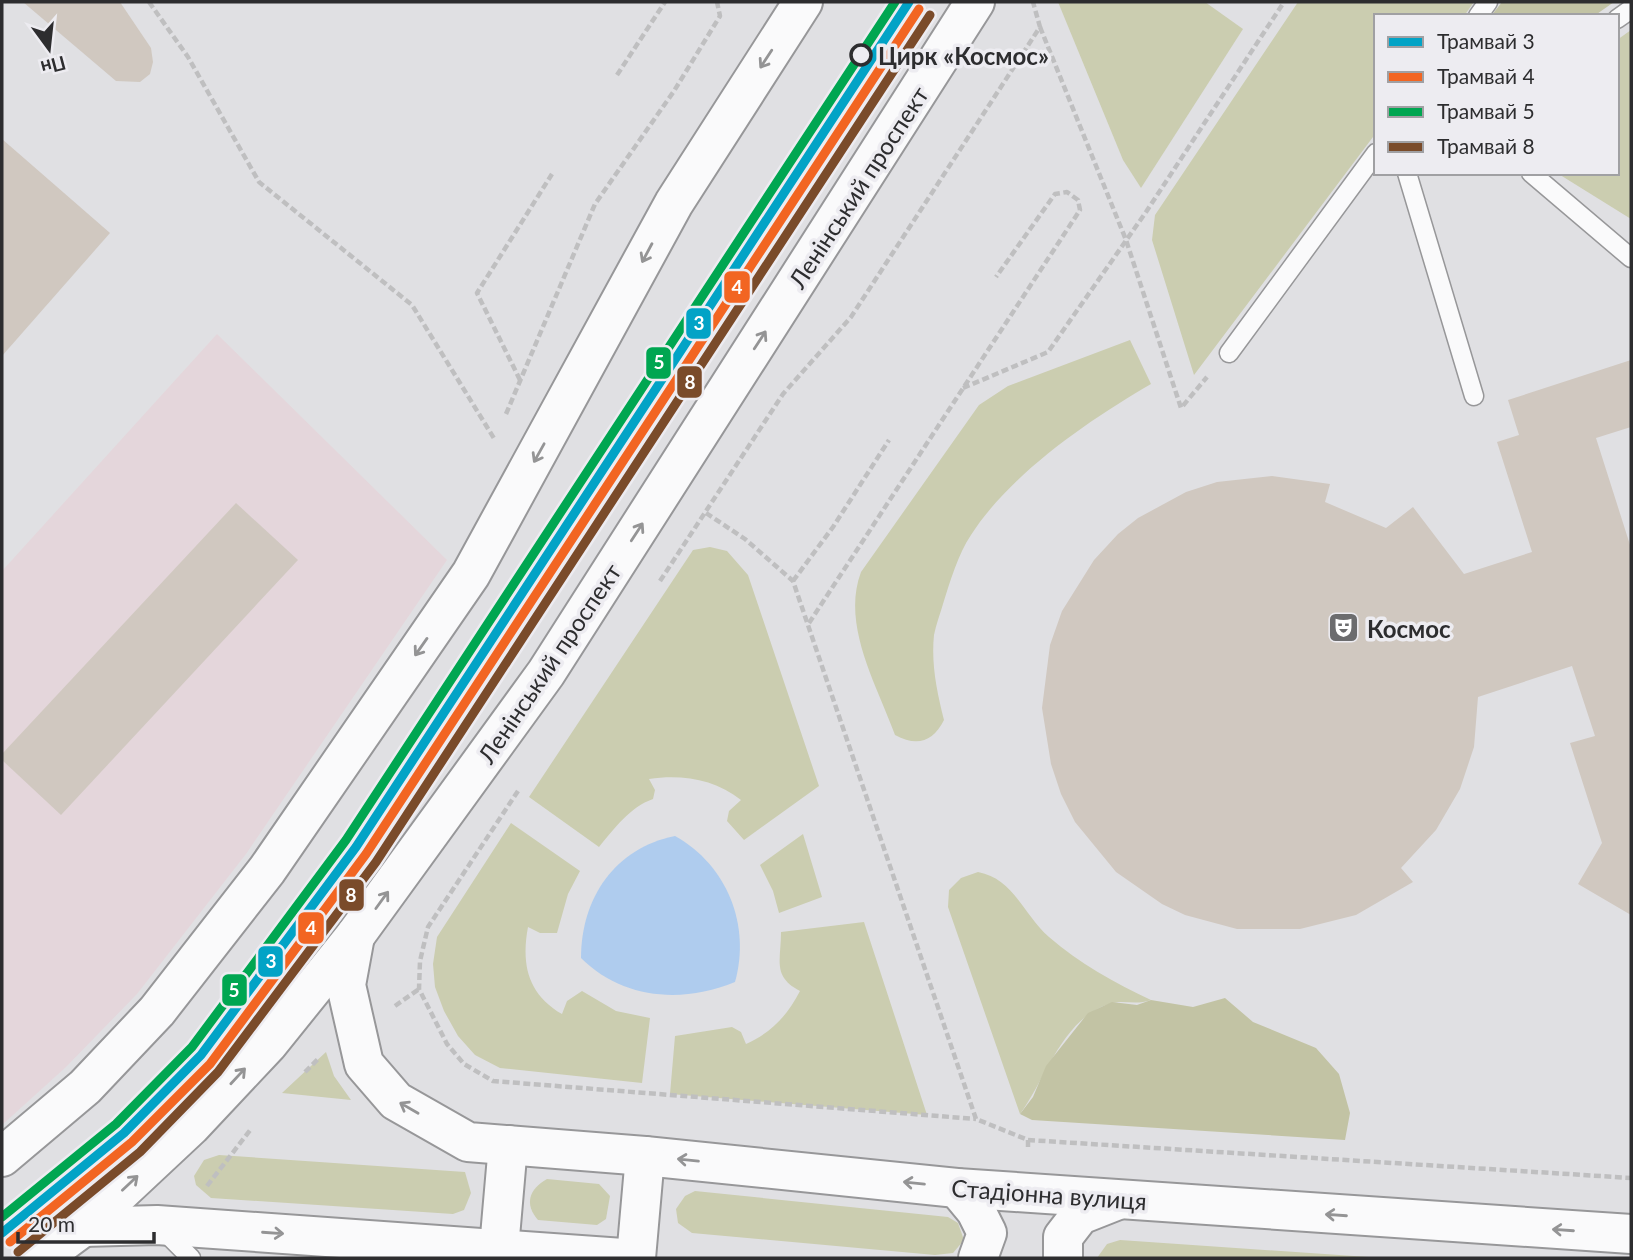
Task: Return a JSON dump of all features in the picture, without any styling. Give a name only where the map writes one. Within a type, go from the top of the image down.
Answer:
[{"type":"main road","points":[[2,1157],[85,1087],[158,1011],[267,870],[471,574],[674,203],[803,2]]},
{"type":"main road","name":"Ленінський проспект","points":[[41,1258],[83,1227],[191,1126],[268,1044],[355,936],[546,673],[975,2]]},
{"type":"main road","points":[[355,936],[346,985],[355,1031]]},
{"type":"main road","name":"Стадіонна вулиця","points":[[355,1031],[365,1064],[396,1101],[468,1142],[645,1156],[957,1188],[1631,1234]]},
{"type":"main road","points":[[494,1253],[509,1145]]},
{"type":"main road","points":[[636,1258],[645,1156]]},
{"type":"main road","points":[[957,1188],[976,1210],[987,1233],[978,1258]]},
{"type":"main road","points":[[1063,1258],[1063,1237],[1080,1215],[1118,1200]]},
{"type":"main road","points":[[83,1227],[157,1224],[494,1253],[623,1258]]},
{"type":"lane","points":[[1229,353],[1374,156]]},
{"type":"lane","points":[[1408,175],[1474,396]]},
{"type":"lane","points":[[1533,175],[1631,258]]},
{"type":"lane","points":[[157,1224],[191,1258]]},
{"type":"path","points":[[149,2],[188,57],[259,181],[412,304],[496,442],[500,430]]},
{"type":"path","points":[[617,75],[665,2]]},
{"type":"path","points":[[505,418],[596,204],[674,91],[720,16],[717,2]]},
{"type":"path","points":[[1032,2],[1126,240],[1181,408],[1229,353]]},
{"type":"path","points":[[962,388],[1048,352],[1284,2]]},
{"type":"path","points":[[659,582],[783,394],[851,317],[1040,27]]},
{"type":"path","points":[[520,380],[477,293],[552,174]]},
{"type":"path","points":[[808,624],[1080,210],[1078,200],[1068,192],[1055,194],[996,277]]},
{"type":"path","points":[[793,581],[833,527],[889,440]]},
{"type":"path","points":[[706,513],[745,539],[793,581],[976,1119]]},
{"type":"path","points":[[519,789],[428,927],[420,961],[419,989],[447,1044],[464,1065],[493,1081],[976,1119],[1028,1140],[1631,1178]]},
{"type":"path","points":[[299,1077],[355,1031],[419,989]]},
{"type":"path","points":[[157,1224],[202,1192],[254,1126]]},
{"type":"path","points":[[1025,1192],[1028,1140]]},
{"type":"shaded area","points":[[217,334],[447,560],[246,854],[137,994],[66,1067],[2,1125],[2,571]]},
{"type":"green space","points":[[1058,2],[1205,2],[1243,29],[1141,188],[1123,160]]},
{"type":"green space","points":[[1298,2],[1474,2],[1465,14],[1374,14],[1374,136],[1194,375],[1152,240],[1155,215]]},
{"type":"green space","points":[[1502,2],[1614,2],[1597,14],[1493,14]]},
{"type":"green space","points":[[1631,30],[1631,219],[1560,175],[1619,175],[1619,39]]},
{"type":"green space","points":[[1130,340],[1151,384],[1102,414],[1052,450],[987,512],[958,559],[934,635],[934,667],[944,720],[935,733],[924,740],[910,741],[895,735],[858,634],[856,592],[861,572],[979,405],[1008,386]]},
{"type":"green space","points":[[710,547],[727,551],[748,575],[819,786],[744,840],[727,821],[729,811],[741,800],[731,793],[697,780],[673,777],[649,779],[655,790],[653,799],[630,813],[599,847],[529,797],[693,550]]},
{"type":"green space","points":[[511,823],[580,871],[568,894],[557,933],[540,933],[528,927],[527,966],[534,988],[550,1006],[562,1014],[567,1001],[582,991],[616,1011],[650,1018],[642,1083],[500,1068],[475,1055],[458,1036],[444,1011],[435,987],[433,964],[437,937]]},
{"type":"green space","points":[[803,834],[822,897],[779,913],[773,891],[760,865]]},
{"type":"green space","points":[[978,872],[1001,882],[1049,937],[1085,964],[1151,1000],[1109,1004],[1079,1023],[1067,1036],[1020,1114],[948,907],[949,890],[961,878]]},
{"type":"green space","points":[[864,922],[927,1115],[670,1094],[675,1036],[732,1027],[741,1032],[746,1044],[771,1029],[790,1008],[800,991],[785,980],[780,967],[781,932]]},
{"type":"green space","points":[[1225,998],[1253,1022],[1316,1048],[1339,1074],[1350,1113],[1345,1140],[1032,1120],[1020,1114],[1033,1097],[1046,1066],[1088,1013],[1112,1002],[1137,1005],[1151,1000],[1193,1007]]},
{"type":"green space","points":[[326,1052],[334,1076],[351,1100],[282,1093]]},
{"type":"green space","points":[[219,1155],[465,1172],[471,1193],[464,1210],[453,1214],[211,1198],[196,1185],[194,1176],[204,1160]]},
{"type":"green space","points":[[547,1179],[599,1184],[610,1196],[606,1219],[597,1225],[538,1220],[531,1208],[530,1197],[536,1187]]},
{"type":"green space","points":[[695,1191],[948,1217],[958,1223],[964,1240],[953,1253],[935,1255],[692,1233],[678,1223],[676,1209],[685,1196]]},
{"type":"green space","points":[[1120,1240],[1383,1258],[1097,1258],[1107,1244]]},
{"type":"water","points":[[675,836],[709,863],[721,880],[737,918],[739,961],[735,982],[694,993],[654,994],[615,982],[597,972],[581,958],[583,936],[587,915],[595,896],[619,864],[654,842]]},
{"type":"building","points":[[23,2],[120,2],[151,48],[153,62],[150,74],[140,82],[116,81]]},
{"type":"building","points":[[2,139],[110,233],[2,356]]},
{"type":"building","name":"Космос","points":[[1631,360],[1631,427],[1596,438],[1631,548],[1631,915],[1578,884],[1602,843],[1570,743],[1595,736],[1572,666],[1478,697],[1474,747],[1460,789],[1436,830],[1401,868],[1413,882],[1356,915],[1300,929],[1237,929],[1185,915],[1162,904],[1116,872],[1075,822],[1061,794],[1051,764],[1042,708],[1050,645],[1062,611],[1094,560],[1118,534],[1138,518],[1186,492],[1217,482],[1272,476],[1330,484],[1325,502],[1386,528],[1413,507],[1464,574],[1532,552],[1497,442],[1519,435],[1508,400]]},
{"type":"building","points":[[236,503],[298,560],[61,815],[2,760],[2,754]]},
{"type":"tram line","name":"5","points":[[2,1217],[116,1124],[192,1047],[346,840],[895,2]]},
{"type":"tram line","name":"3","points":[[2,1233],[124,1133],[201,1055],[356,847],[909,2]]},
{"type":"tram line","name":"4","points":[[10,1242],[132,1142],[210,1064],[366,854],[919,9]]},
{"type":"tram line","name":"8","points":[[18,1252],[140,1152],[218,1072],[376,862],[930,15]]},
{"type":"place","name":"Цирк «Космос»","points":[[861,55]]},
{"type":"place","name":"Космос","points":[[1344,628]]}]
